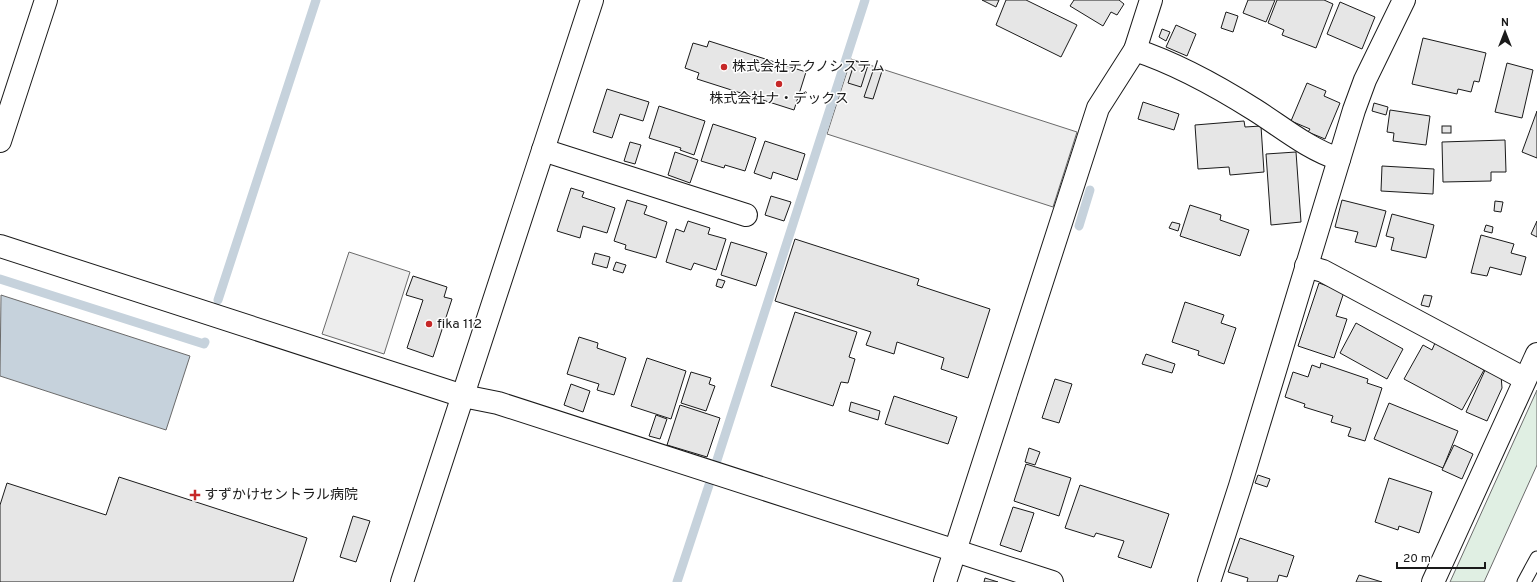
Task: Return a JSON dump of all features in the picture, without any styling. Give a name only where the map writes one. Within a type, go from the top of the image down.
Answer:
[{"type":"street","points":[[0,141],[46,0]]},
{"type":"street","points":[[402,582],[592,0]]},
{"type":"street","points":[[945,582],[1098,108],[1135,50],[1151,0]]},
{"type":"street","points":[[1209,582],[1240,486],[1339,159],[1365,80],[1404,0]]},
{"type":"street","points":[[1135,50],[1185,69],[1254,109],[1323,154],[1339,159]]},
{"type":"street","points":[[543,150],[746,215]]},
{"type":"street","points":[[0,246],[462,396],[498,402],[1052,582]]},
{"type":"street","points":[[1306,266],[1323,271],[1525,379]]},
{"type":"street","points":[[1433,582],[1537,354]]},
{"type":"lane","points":[[1524,582],[1537,558]]},
{"type":"green space","points":[[1537,390],[1537,465],[1484,582],[1450,582]]},
{"type":"shaded area","points":[[851,59],[1077,132],[1053,207],[827,134]]},
{"type":"shaded area","points":[[349,252],[410,272],[384,354],[322,334]]},
{"type":"shaded area","points":[[1,295],[190,356],[166,430],[0,376]]},
{"type":"building","points":[[982,0],[999,0],[996,7]]},
{"type":"building","points":[[1006,0],[1026,0],[1077,25],[1061,57],[996,25]]},
{"type":"building","points":[[1074,0],[1119,0],[1124,4],[1117,15],[1111,12],[1103,26],[1070,6]]},
{"type":"building","points":[[1248,0],[1275,0],[1266,22],[1243,13]]},
{"type":"building","points":[[1277,0],[1324,0],[1333,4],[1316,48],[1282,35],[1284,30],[1268,23]]},
{"type":"building","points":[[1340,2],[1375,17],[1362,49],[1327,34]]},
{"type":"building","points":[[1226,12],[1238,16],[1233,32],[1221,28]]},
{"type":"building","points":[[1176,25],[1196,34],[1187,56],[1166,47]]},
{"type":"building","points":[[1162,29],[1170,32],[1166,41],[1159,37]]},
{"type":"building","points":[[1423,38],[1486,53],[1479,82],[1474,81],[1471,92],[1458,89],[1457,94],[1412,84]]},
{"type":"building","points":[[709,41],[806,72],[794,110],[697,79],[699,73],[685,68],[693,43],[707,47]]},
{"type":"building","points":[[855,61],[868,65],[861,87],[848,83]]},
{"type":"building","points":[[1507,63],[1533,70],[1522,118],[1495,112]]},
{"type":"building","points":[[874,68],[882,71],[873,99],[864,97]]},
{"type":"building","points":[[1307,83],[1326,91],[1324,96],[1340,103],[1325,139],[1308,132],[1310,129],[1291,121]]},
{"type":"building","points":[[607,89],[649,102],[643,121],[620,114],[612,138],[593,132]]},
{"type":"building","points":[[1143,102],[1179,114],[1174,130],[1138,119]]},
{"type":"building","points":[[1374,103],[1388,107],[1386,115],[1372,111]]},
{"type":"building","points":[[659,106],[705,121],[694,155],[680,150],[681,148],[649,138]]},
{"type":"building","points":[[1390,110],[1430,116],[1426,145],[1393,141],[1394,133],[1387,132]]},
{"type":"building","points":[[1537,111],[1537,158],[1522,152]]},
{"type":"building","points":[[1244,121],[1245,127],[1261,126],[1264,172],[1230,175],[1229,167],[1198,169],[1195,125]]},
{"type":"building","points":[[713,124],[756,138],[745,171],[725,165],[724,168],[701,161]]},
{"type":"building","points":[[1442,126],[1451,126],[1451,133],[1442,133]]},
{"type":"building","points":[[1505,140],[1506,172],[1491,172],[1491,181],[1443,182],[1442,142]]},
{"type":"building","points":[[765,141],[805,154],[797,180],[773,172],[771,179],[754,173]]},
{"type":"building","points":[[630,142],[641,145],[635,164],[624,161]]},
{"type":"building","points":[[675,152],[698,160],[690,183],[668,175]]},
{"type":"building","points":[[1296,152],[1301,222],[1271,225],[1266,154]]},
{"type":"building","points":[[1382,166],[1434,169],[1433,194],[1381,191]]},
{"type":"building","points":[[571,188],[584,192],[582,197],[615,208],[607,233],[583,226],[580,238],[557,231]]},
{"type":"building","points":[[771,196],[791,202],[784,221],[765,215]]},
{"type":"building","points":[[627,200],[647,206],[644,214],[667,222],[656,258],[625,249],[626,245],[614,241]]},
{"type":"building","points":[[1342,200],[1386,211],[1376,247],[1355,242],[1358,232],[1335,227]]},
{"type":"building","points":[[1495,201],[1503,202],[1501,212],[1494,211]]},
{"type":"building","points":[[1190,205],[1221,215],[1220,220],[1249,230],[1240,256],[1180,236]]},
{"type":"building","points":[[1392,214],[1434,225],[1426,258],[1391,250],[1394,238],[1386,236]]},
{"type":"building","points":[[688,221],[710,228],[708,234],[726,239],[716,270],[694,263],[691,270],[666,262],[676,229],[684,232]]},
{"type":"building","points":[[1537,221],[1537,237],[1531,234]]},
{"type":"building","points":[[1172,222],[1180,224],[1178,231],[1169,228]]},
{"type":"building","points":[[1486,225],[1493,227],[1492,233],[1484,231]]},
{"type":"building","points":[[1481,235],[1514,244],[1511,253],[1526,257],[1521,275],[1490,267],[1487,276],[1471,273]]},
{"type":"building","points":[[795,239],[919,279],[917,285],[990,309],[968,378],[941,369],[944,358],[897,342],[894,354],[866,345],[871,332],[775,301]]},
{"type":"building","points":[[731,242],[767,253],[756,286],[721,275]]},
{"type":"building","points":[[595,253],[610,257],[607,268],[592,264]]},
{"type":"building","points":[[616,262],[626,265],[623,273],[613,270]]},
{"type":"building","name":"fika 112","points":[[413,276],[447,287],[444,297],[452,299],[433,357],[407,348],[423,300],[406,295]]},
{"type":"building","points":[[718,279],[725,281],[722,288],[716,286]]},
{"type":"building","points":[[1319,283],[1344,292],[1336,316],[1347,319],[1334,358],[1298,346]]},
{"type":"building","points":[[1424,295],[1432,296],[1429,307],[1421,305]]},
{"type":"building","points":[[1185,302],[1224,315],[1221,323],[1236,328],[1224,364],[1198,355],[1199,351],[1172,342]]},
{"type":"building","points":[[795,312],[857,332],[849,357],[855,359],[848,383],[841,382],[833,406],[771,386]]},
{"type":"building","points":[[1356,323],[1403,349],[1387,379],[1340,353]]},
{"type":"building","points":[[579,337],[598,343],[597,348],[626,358],[614,395],[597,390],[599,384],[567,374]]},
{"type":"building","points":[[1435,343],[1484,370],[1462,410],[1404,379],[1423,345],[1432,350]]},
{"type":"building","points":[[1146,354],[1175,364],[1172,373],[1142,364]]},
{"type":"building","points":[[647,358],[686,371],[671,419],[631,406]]},
{"type":"building","points":[[1321,363],[1368,379],[1367,383],[1382,388],[1365,441],[1348,436],[1351,428],[1331,422],[1333,416],[1304,407],[1305,404],[1285,397],[1293,372],[1308,377],[1312,365],[1320,368]]},
{"type":"building","points":[[1486,368],[1501,375],[1502,388],[1487,421],[1466,412]]},
{"type":"building","points":[[691,372],[711,378],[709,384],[715,386],[706,411],[681,403]]},
{"type":"building","points":[[1055,379],[1072,384],[1059,423],[1042,418]]},
{"type":"building","points":[[571,384],[590,391],[583,412],[564,405]]},
{"type":"building","points":[[894,396],[957,417],[948,444],[885,424]]},
{"type":"building","points":[[851,402],[880,411],[878,420],[849,411]]},
{"type":"building","points":[[1389,403],[1458,431],[1443,468],[1374,439]]},
{"type":"building","points":[[680,405],[720,418],[707,457],[667,445]]},
{"type":"building","points":[[656,415],[667,419],[660,439],[649,436]]},
{"type":"building","points":[[1454,445],[1473,454],[1462,479],[1442,470]]},
{"type":"building","points":[[1029,448],[1040,452],[1035,465],[1025,462]]},
{"type":"building","points":[[1026,464],[1071,478],[1059,516],[1014,501]]},
{"type":"building","points":[[1258,475],[1270,479],[1267,487],[1255,483]]},
{"type":"building","points":[[119,477],[307,538],[293,582],[0,582],[0,505],[7,483],[106,515]]},
{"type":"building","points":[[1389,478],[1432,492],[1419,533],[1399,526],[1398,530],[1375,522]]},
{"type":"building","points":[[1080,485],[1169,514],[1151,568],[1118,557],[1124,541],[1096,533],[1094,537],[1065,528]]},
{"type":"building","points":[[1013,507],[1034,513],[1021,552],[1000,545]]},
{"type":"building","points":[[353,516],[370,521],[356,562],[340,557]]},
{"type":"building","points":[[1240,538],[1294,556],[1287,577],[1279,575],[1277,582],[1247,582],[1248,578],[1228,572]]},
{"type":"building","points":[[1359,575],[1382,582],[1356,582]]},
{"type":"building","points":[[985,578],[998,582],[984,582]]},
{"type":"waterway","points":[[218,300],[316,0]]},
{"type":"waterway","points":[[717,460],[865,0]]},
{"type":"waterway","points":[[1079,226],[1090,190]]},
{"type":"waterway","points":[[0,279],[204,344],[205,342]]},
{"type":"waterway","points":[[677,582],[709,485]]},
{"type":"place","name":"株式会社テクノシステム","points":[[724,67]]},
{"type":"place","name":"株式会社ナ・デックス","points":[[779,84]]},
{"type":"place","name":"fika 112","points":[[429,324]]},
{"type":"place","name":"すずかけセントラル病院","points":[[195,495]]}]
